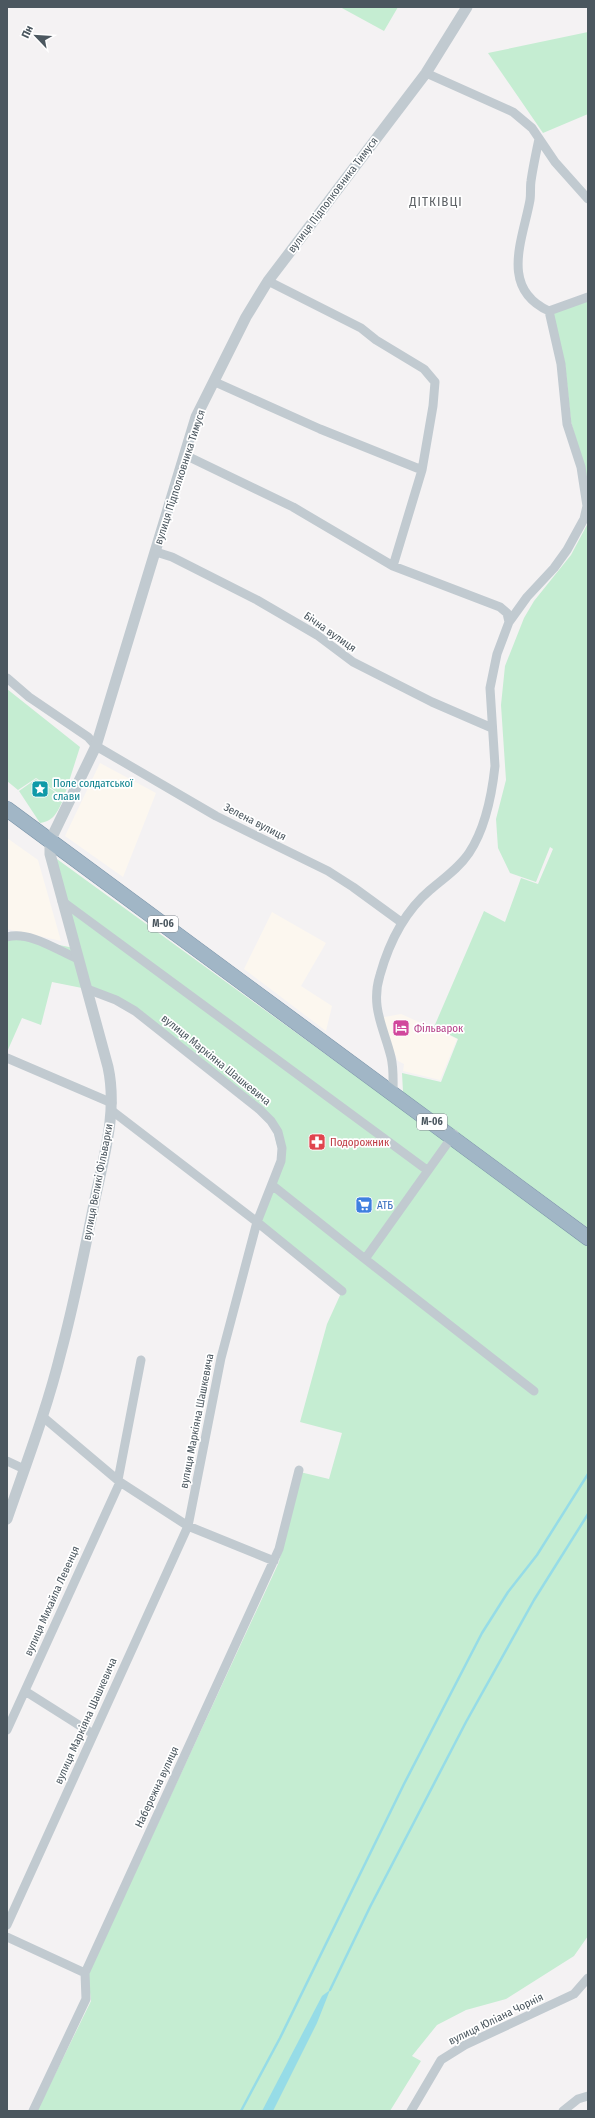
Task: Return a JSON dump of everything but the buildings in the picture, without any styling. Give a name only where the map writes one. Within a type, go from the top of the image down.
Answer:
[{"type":"highway","name":"М-06","points":[[7,809],[393,1094],[453,1136],[588,1238]]},
{"type":"street","name":"вулиця Підполковника Тимуся","points":[[50,841],[96,746],[196,417],[246,317],[268,281],[426,73],[468,7]]},
{"type":"street","points":[[426,73],[490,100],[513,112],[532,128],[559,167],[588,199]]},
{"type":"street","points":[[393,1094],[392,1058],[380,1023],[376,992],[382,969],[401,922],[429,891],[458,866],[478,839],[494,778],[495,766],[490,688],[493,670],[509,622],[527,597],[554,568],[567,550],[584,519],[587,506],[581,467],[567,424],[561,364],[549,311],[533,301],[528,295],[518,275],[518,248],[530,199],[532,175],[539,139]]},
{"type":"street","points":[[268,281],[361,328],[431,376],[435,382],[422,470],[393,566]]},
{"type":"street","points":[[549,311],[588,297]]},
{"type":"street","points":[[214,382],[422,470]]},
{"type":"street","points":[[185,455],[293,506],[393,566],[500,607],[506,613],[509,622]]},
{"type":"street","name":"Бічна вулиця","points":[[156,552],[172,557],[257,600],[317,635],[353,662],[432,702],[492,728]]},
{"type":"street","name":"Зелена вулиця","points":[[7,678],[56,716],[88,737],[96,746],[216,816],[328,871],[353,887],[401,922]]},
{"type":"street","name":"вулиця Великі Фільварки","points":[[7,1520],[43,1417],[63,1345],[86,1242],[112,1107],[110,1074],[62,901],[50,854],[50,841]]},
{"type":"street","points":[[62,901],[427,1170]]},
{"type":"street","points":[[7,937],[15,935],[30,938],[78,958]]},
{"type":"street","name":"вулиця Маркіяна Шашкевича","points":[[8,1919],[188,1526],[221,1358],[257,1222],[281,1161],[282,1148],[278,1132],[271,1121],[229,1083],[135,1011],[116,1000],[87,989]]},
{"type":"street","points":[[7,1058],[112,1107],[342,1291]]},
{"type":"street","points":[[365,1259],[427,1170],[453,1136]]},
{"type":"street","points":[[272,1185],[534,1391]]},
{"type":"street","name":"вулиця Михайла Левенця","points":[[7,1730],[119,1481],[141,1360]]},
{"type":"street","points":[[43,1417],[119,1481],[188,1526],[274,1560]]},
{"type":"street","points":[[7,1461],[24,1469]]},
{"type":"street","name":"Набережна вулиця","points":[[33,2111],[86,1999],[85,1973],[274,1560],[284,1534],[299,1470]]},
{"type":"street","points":[[25,1691],[93,1734]]},
{"type":"street","points":[[7,1937],[85,1973]]},
{"type":"street","name":"вулиця Юліана Чорнія","points":[[411,2111],[441,2060],[465,2045],[574,1994],[588,1978]]},
{"type":"street","points":[[563,2111],[578,2099],[588,2096]]},
{"type":"shaded area","points":[[100,763],[156,793],[123,877],[65,836]]},
{"type":"shaded area","points":[[7,838],[38,860],[61,941],[7,929]]},
{"type":"shaded area","points":[[272,912],[326,943],[301,986],[332,1006],[326,1031],[244,969]]},
{"type":"shaded area","points":[[401,1014],[457,1039],[440,1080],[403,1071],[404,1064],[398,1061],[379,1018]]},
{"type":"green space","points":[[340,7],[398,7],[384,31]]},
{"type":"green space","points":[[588,32],[588,114],[543,133],[488,53]]},
{"type":"green space","points":[[588,301],[588,481],[571,422],[565,364],[553,313]]},
{"type":"green space","points":[[588,523],[588,1228],[403,1092],[402,1073],[441,1082],[458,1039],[434,1027],[484,911],[505,922],[521,878],[538,884],[553,849],[550,847],[536,882],[510,873],[498,848],[496,819],[506,780],[501,705],[505,666],[524,618],[534,601],[571,555]]},
{"type":"green space","points":[[7,689],[80,747],[64,797],[36,778],[18,790],[7,781]]},
{"type":"green space","points":[[36,779],[64,798],[58,811],[53,817],[40,823],[19,791]]},
{"type":"green space","points":[[50,854],[452,1146],[588,1247],[588,1936],[574,1956],[506,1999],[466,2010],[437,2025],[412,2056],[421,2061],[390,2111],[37,2111],[91,2001],[88,1974],[279,1562],[300,1472],[329,1479],[342,1433],[300,1422],[327,1324],[342,1291],[257,1222],[281,1161],[271,1121],[135,1011],[87,989],[52,982],[41,1025],[22,1018],[7,1052],[7,940],[24,938],[74,948]]},
{"type":"water","points":[[330,1990],[317,2023],[273,2111],[262,2111],[322,1996]]},
{"type":"waterway","points":[[241,2111],[280,2038],[404,1784],[482,1633],[508,1592],[537,1555],[588,1474]]},
{"type":"waterway","points":[[330,1990],[370,1907],[466,1722],[534,1600],[588,1514]]},
{"type":"place","name":"Поле солдатської слави","points":[[40,789]]},
{"type":"place","name":"Фільварок","points":[[401,1028]]},
{"type":"place","name":"Подорожник","points":[[317,1142]]},
{"type":"place","name":"АТБ","points":[[364,1205]]},
{"type":"district","name":"ДІТКІВЦІ","points":[[436,201]]}]
